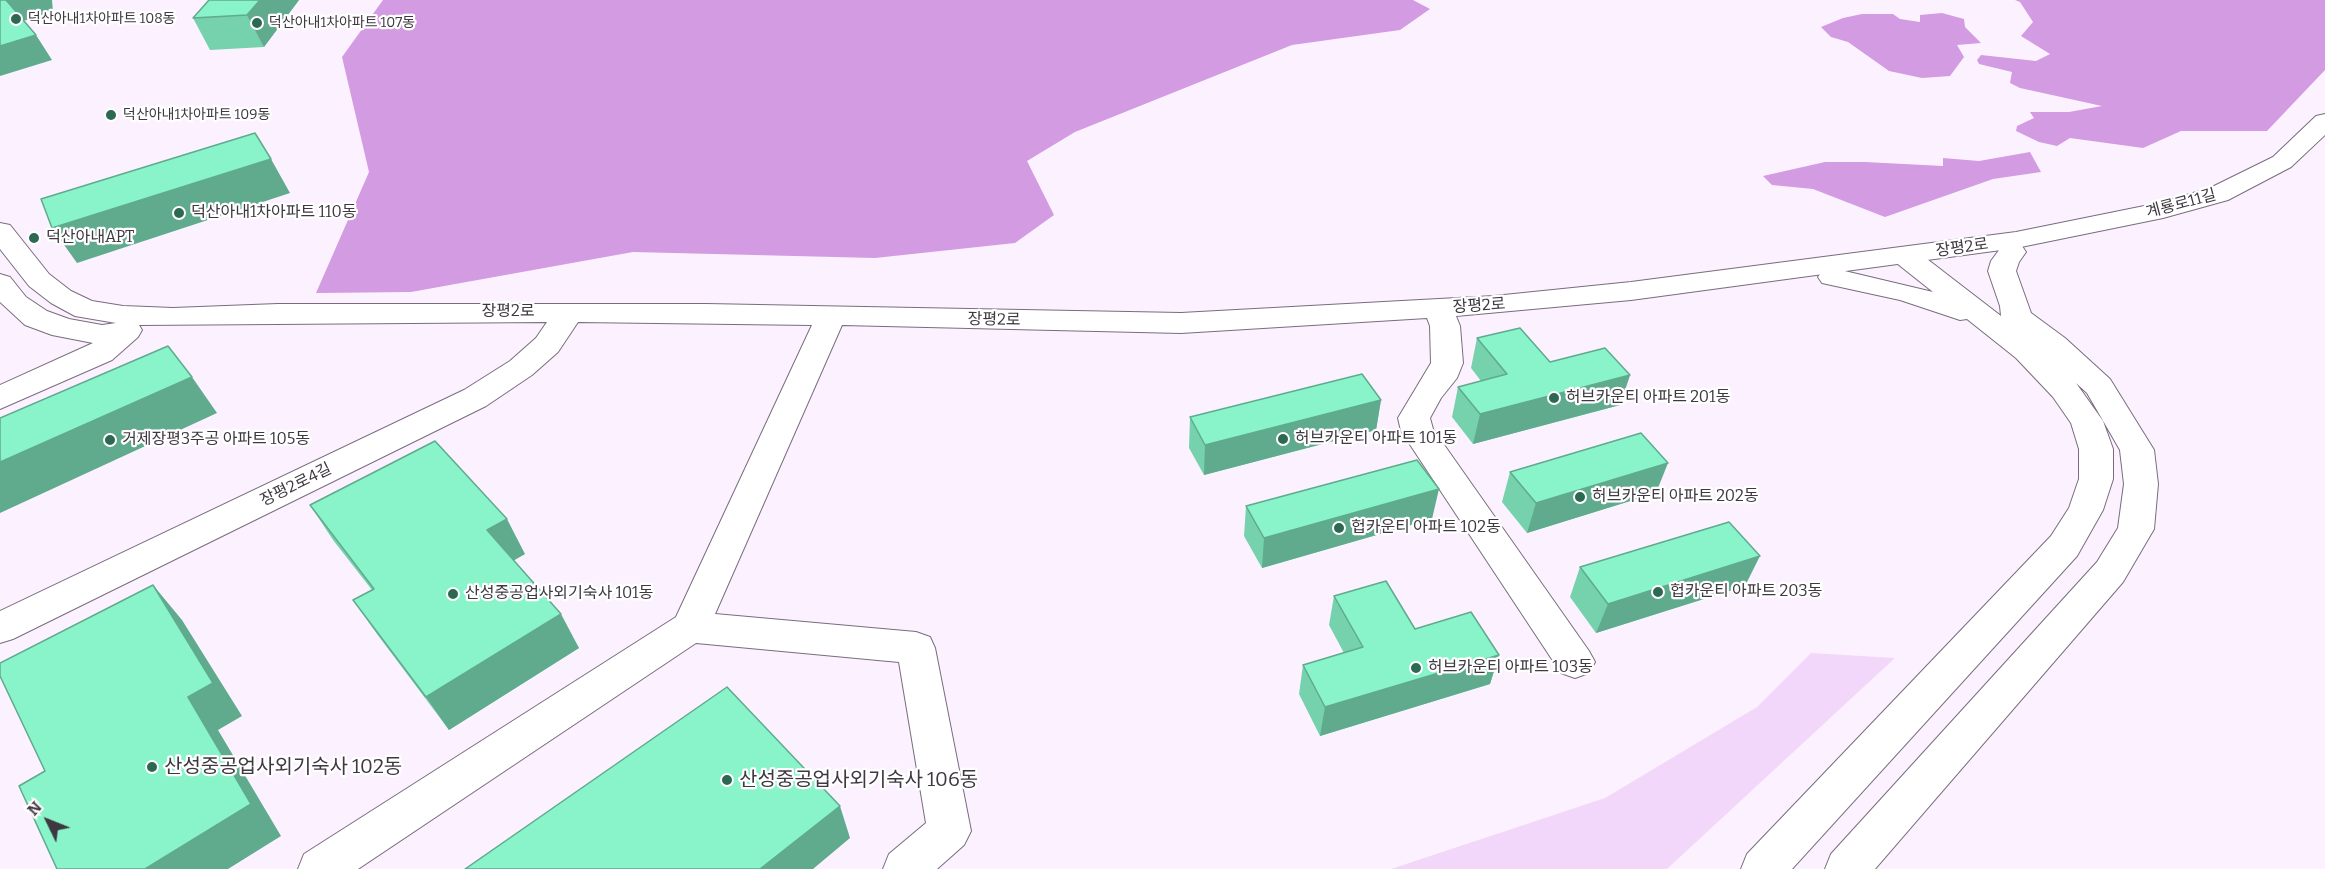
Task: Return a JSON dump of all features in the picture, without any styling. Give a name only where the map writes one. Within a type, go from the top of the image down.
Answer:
[{"type":"main road","name":"계룡로11길","points":[[2019,248],[2219,194],[2282,162],[2325,121]]},
{"type":"main road","name":"계룡로11길","points":[[2019,248],[2178,220],[2239,202],[2304,169],[2325,147]]},
{"type":"main road","name":"장평2로","points":[[0,231],[39,280],[61,297],[86,309],[123,315],[131,326]]},
{"type":"main road","name":"장평2로","points":[[0,283],[16,303],[36,318],[63,328],[131,326],[164,337],[423,332],[547,323],[826,327],[1189,341],[1293,338],[1441,317],[1494,305],[2019,248]]},
{"type":"main road","points":[[2006,321],[2015,306],[2002,271],[2005,261],[2019,248]]},
{"type":"main road","name":"장평2로","points":[[1441,317],[1516,320],[1832,277],[1923,259]]},
{"type":"main road","points":[[1847,869],[2110,572],[2136,529],[2141,484],[2137,450],[2099,386],[2054,345],[2006,321],[1923,259]]},
{"type":"main road","points":[[1763,869],[2064,546],[2086,510],[2096,479],[2096,449],[2087,421],[2064,389],[2027,351],[2006,321],[1907,292],[1832,277]]},
{"type":"main road","points":[[1441,317],[1447,363],[1441,378],[1425,398],[1414,418],[1417,431],[1575,662]]},
{"type":"main road","name":"장평2로4길","points":[[0,606],[486,375],[547,323]]},
{"type":"main road","name":"장평2로4길","points":[[0,627],[475,398],[521,369],[547,345],[547,323]]},
{"type":"main road","points":[[0,398],[101,353],[131,326]]},
{"type":"main road","points":[[320,869],[690,627],[826,327]]},
{"type":"main road","points":[[690,627],[916,648],[949,831],[905,869]]},
{"type":"shaded area","points":[[383,0],[1413,0],[1430,9],[1400,30],[1292,45],[1075,132],[1027,161],[1054,215],[1015,243],[875,258],[633,252],[411,292],[316,293],[369,172],[342,57]]},
{"type":"shaded area","points":[[2015,0],[2325,0],[2325,70],[2267,131],[2181,131],[2143,148],[2070,138],[2057,146],[2039,142],[2016,131],[2017,126],[2034,118],[2030,112],[2069,112],[2102,106],[2020,88],[2010,83],[2012,72],[1979,64],[1977,60],[1981,55],[2036,61],[2050,54],[2021,36],[2033,22],[2020,2]]},
{"type":"shaded area","points":[[1942,13],[1964,19],[1965,27],[1981,43],[1957,45],[1964,57],[1950,76],[1922,78],[1889,71],[1848,42],[1831,37],[1821,27],[1843,18],[1862,14],[1893,14],[1900,19],[1920,22],[1920,15]]},
{"type":"shaded area","points":[[2030,152],[2041,172],[1993,179],[1885,217],[1813,189],[1772,185],[1763,176],[1825,162],[1943,166],[1943,158],[1979,161]]},
{"type":"shaded area","points":[[1811,653],[1895,658],[1667,869],[1391,869],[1605,798],[1757,707]]},
{"type":"building","points":[[0,0],[6,0],[36,35],[0,46]]},
{"type":"building","points":[[209,0],[260,0],[247,15],[193,18]]},
{"type":"building","points":[[255,133],[271,159],[52,228],[41,199]]},
{"type":"building","points":[[1520,328],[1550,362],[1605,348],[1630,375],[1480,414],[1458,387],[1507,374],[1477,338]]},
{"type":"building","points":[[168,346],[192,377],[0,462],[0,418]]},
{"type":"building","points":[[1362,374],[1381,400],[1205,445],[1190,417]]},
{"type":"building","points":[[1641,433],[1668,463],[1536,503],[1510,472]]},
{"type":"building","name":"산성중공업사외기숙사 101동","points":[[435,441],[507,519],[487,530],[561,614],[426,697],[353,600],[374,589],[310,505]]},
{"type":"building","points":[[1417,460],[1439,489],[1264,538],[1246,506]]},
{"type":"building","points":[[1729,522],[1760,556],[1608,604],[1580,567]]},
{"type":"building","points":[[1386,581],[1415,629],[1471,612],[1499,655],[1325,707],[1303,665],[1363,647],[1334,596]]},
{"type":"building","name":"산성중공업사외기숙사 102동","points":[[153,585],[213,683],[188,697],[251,804],[145,869],[57,869],[19,786],[45,771],[0,676],[0,663]]},
{"type":"building","name":"산성중공업사외기숙사 106동","points":[[727,687],[840,806],[760,869],[465,869]]},
{"type":"place","name":"덕산아내1차아파트 108동","points":[[16,19]]},
{"type":"place","name":"덕산아내1차아파트 107동","points":[[257,23]]},
{"type":"place","name":"덕산아내1차아파트 109동","points":[[111,115]]},
{"type":"place","name":"덕산아내1차아파트 110동","points":[[179,213]]},
{"type":"place","name":"덕산아내APT","points":[[34,238]]},
{"type":"place","name":"허브카운티 아파트 201동","points":[[1554,398]]},
{"type":"place","name":"허브카운티 아파트 101동","points":[[1283,439]]},
{"type":"place","name":"거제장평3주공 아파트 105동","points":[[110,440]]},
{"type":"place","name":"허브카운티 아파트 202동","points":[[1580,497]]},
{"type":"place","name":"헙카운티 아파트 102동","points":[[1339,528]]},
{"type":"place","name":"헙카운티 아파트 203동","points":[[1658,592]]},
{"type":"place","name":"산성중공업사외기숙사 101동","points":[[453,594]]},
{"type":"place","name":"허브카운티 아파트 103동","points":[[1416,668]]},
{"type":"place","name":"산성중공업사외기숙사 102동","points":[[152,767]]},
{"type":"place","name":"산성중공업사외기숙사 106동","points":[[727,780]]}]
